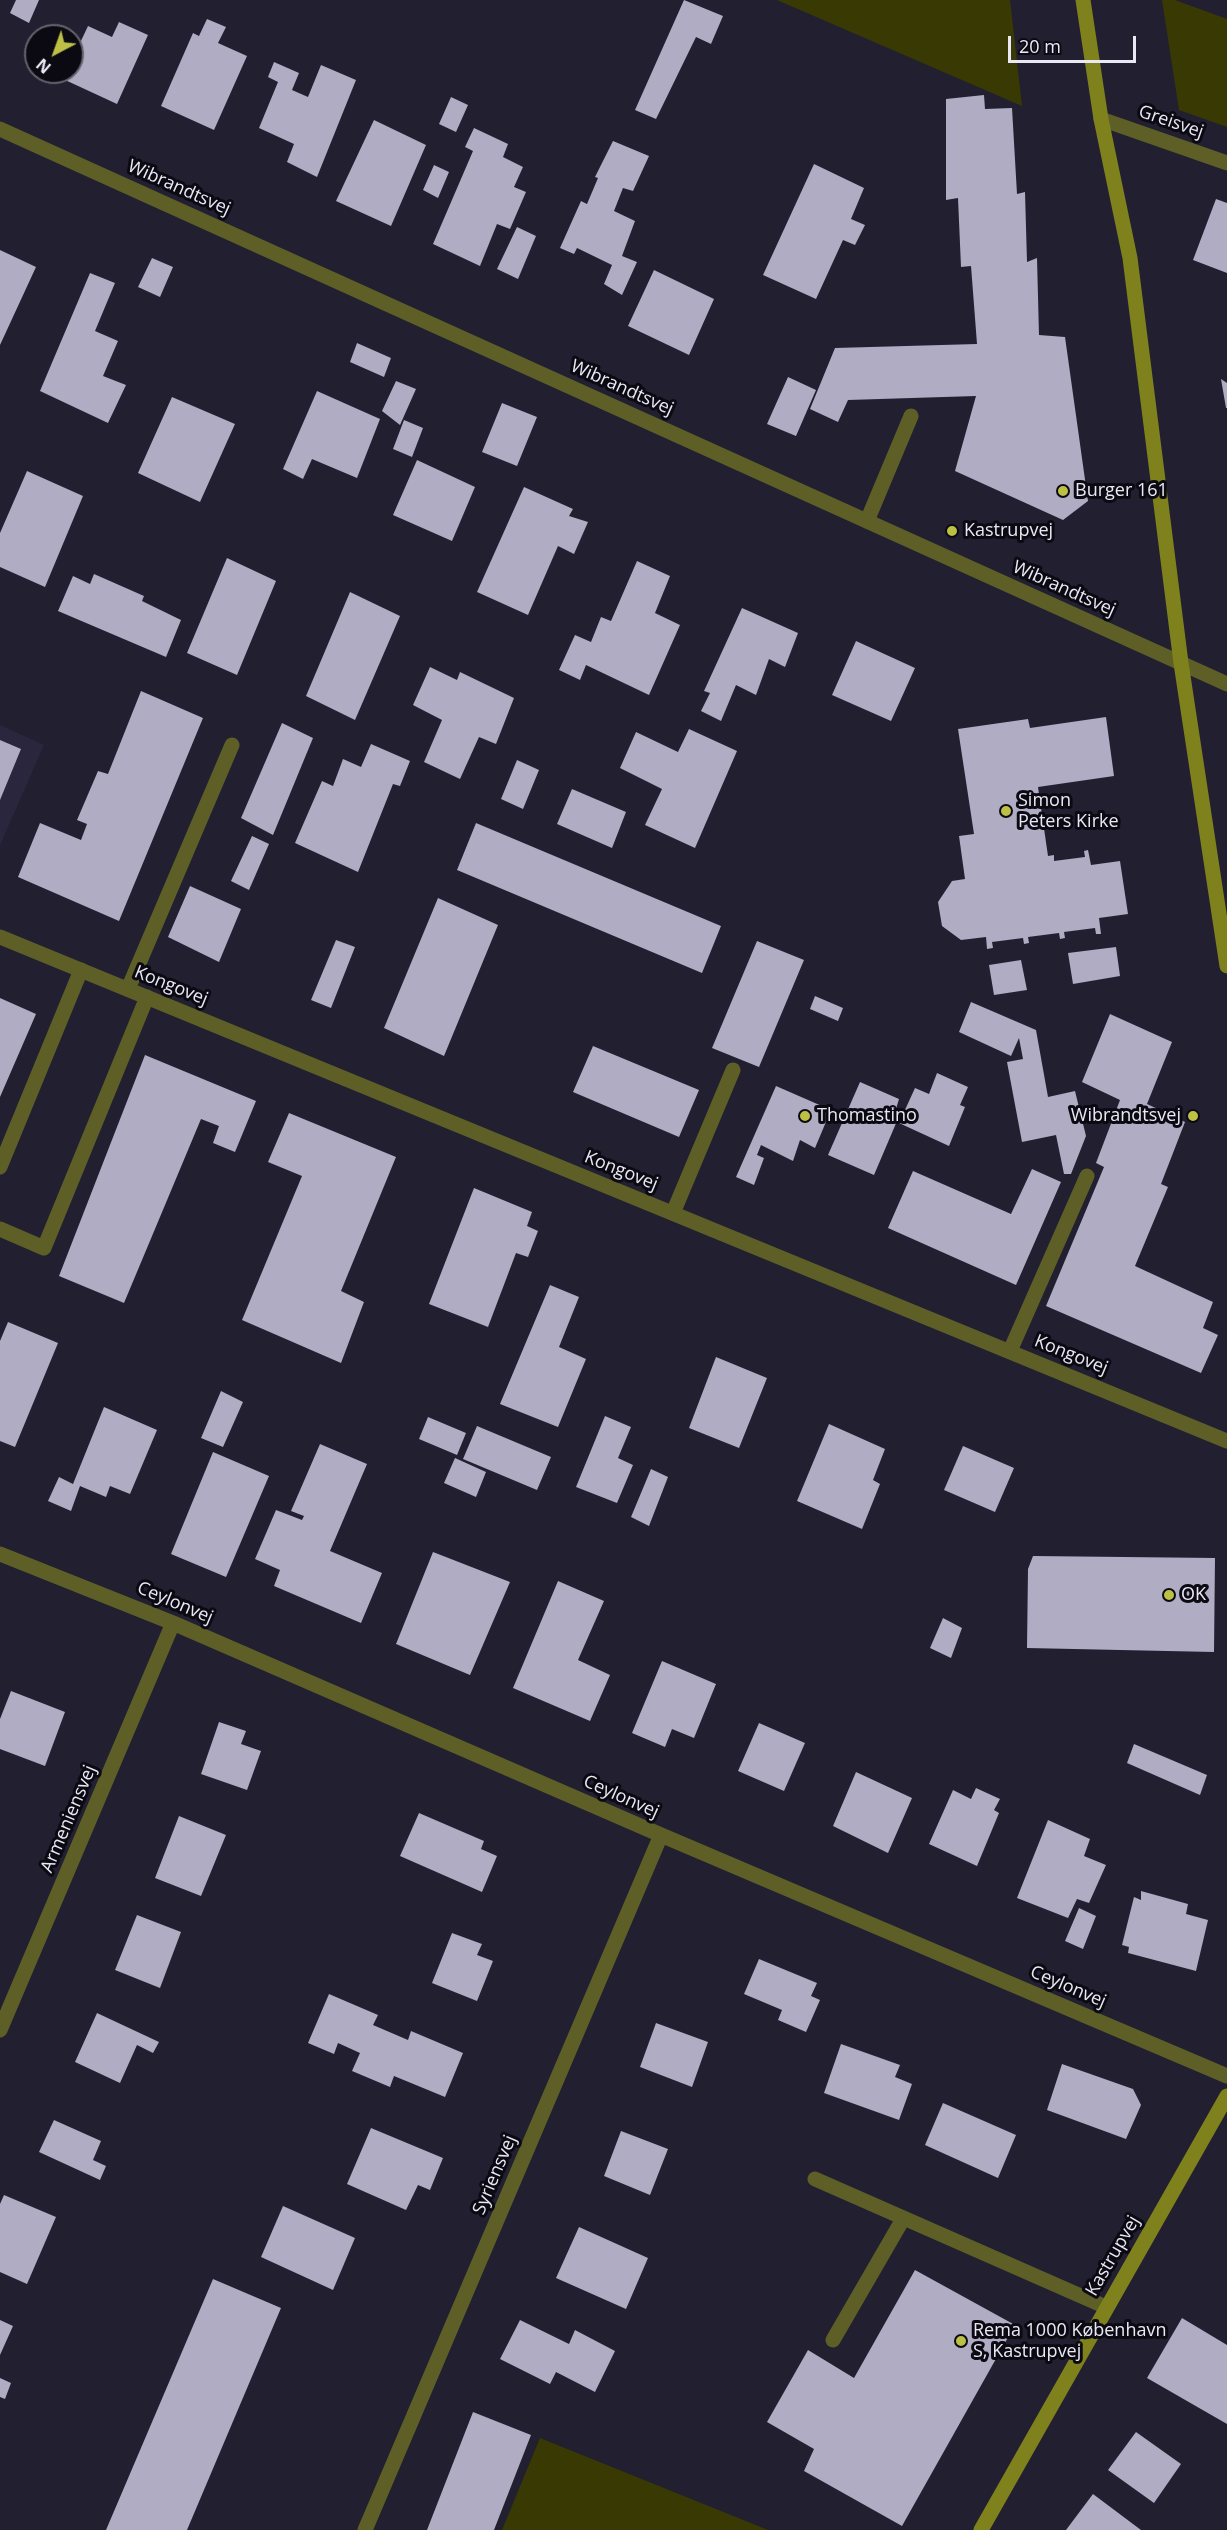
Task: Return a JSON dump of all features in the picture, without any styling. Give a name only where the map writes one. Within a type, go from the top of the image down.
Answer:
[{"type":"street","points":[[1083,0],[1101,119],[1130,258],[1181,663],[1227,966]]},
{"type":"street","name":"Greisvej","points":[[1101,119],[1227,163]]},
{"type":"street","name":"Wibrandtsvej","points":[[0,129],[1227,684]]},
{"type":"street","points":[[867,521],[911,416]]},
{"type":"street","points":[[128,989],[232,745]]},
{"type":"street","name":"Kongovej","points":[[0,937],[1227,1441]]},
{"type":"street","points":[[0,1167],[81,970]]},
{"type":"street","points":[[0,1229],[44,1248],[147,997]]},
{"type":"street","points":[[673,1213],[733,1070]]},
{"type":"street","points":[[1010,1351],[1087,1176]]},
{"type":"street","name":"Ceylonvej","points":[[0,1554],[173,1623],[661,1835],[1227,2076]]},
{"type":"street","name":"Armeniensvej","points":[[0,2030],[173,1623]]},
{"type":"street","name":"Syriensvej","points":[[365,2530],[661,1835]]},
{"type":"street","name":"Kastrupvej","points":[[981,2530],[1227,2096]]},
{"type":"street","points":[[815,2179],[1106,2307]]},
{"type":"street","points":[[833,2340],[903,2219]]},
{"type":"shaded area","points":[[777,0],[1010,0],[1022,106]]},
{"type":"shaded area","points":[[1162,0],[1175,0],[1227,19],[1227,127],[1179,110]]},
{"type":"shaded area","points":[[0,725],[44,745],[0,845]]},
{"type":"shaded area","points":[[540,2438],[768,2530],[502,2530]]},
{"type":"building","points":[[16,0],[39,0],[29,23],[10,13]]},
{"type":"building","points":[[684,0],[723,16],[711,44],[696,37],[656,119],[635,110]]},
{"type":"building","points":[[207,19],[226,27],[218,43],[247,56],[214,130],[161,106],[193,33],[199,36]]},
{"type":"building","points":[[119,22],[148,35],[117,104],[74,84],[84,84],[84,34],[88,26],[112,37]]},
{"type":"building","points":[[274,62],[299,73],[292,90],[308,97],[321,65],[356,80],[317,177],[287,162],[294,144],[259,128],[278,82],[268,77]]},
{"type":"building","points":[[984,95],[985,109],[1012,108],[1017,194],[1025,192],[1027,262],[1037,258],[1039,335],[1065,337],[1088,501],[1063,520],[955,471],[976,396],[848,400],[838,422],[810,409],[835,348],[977,344],[971,266],[961,267],[958,198],[946,200],[946,99]]},
{"type":"building","points":[[451,97],[468,105],[456,132],[439,124]]},
{"type":"building","points":[[374,120],[426,145],[391,226],[336,201]]},
{"type":"building","points":[[474,128],[508,144],[503,157],[523,167],[514,187],[526,192],[510,229],[497,224],[480,266],[433,244],[473,151],[465,147]]},
{"type":"building","points":[[613,141],[649,156],[633,191],[623,188],[614,211],[635,221],[622,256],[637,262],[622,295],[604,284],[612,265],[577,248],[574,254],[560,248],[581,201],[587,204],[598,178],[595,177]]},
{"type":"building","points":[[814,164],[864,188],[851,219],[865,225],[855,245],[843,240],[816,299],[763,275]]},
{"type":"building","points":[[434,165],[449,172],[438,198],[423,190]]},
{"type":"building","points":[[1216,199],[1227,203],[1227,273],[1193,260]]},
{"type":"building","points":[[517,227],[536,236],[518,279],[497,269]]},
{"type":"building","points":[[0,250],[36,267],[0,345]]},
{"type":"building","points":[[152,258],[173,267],[160,297],[138,287]]},
{"type":"building","points":[[654,270],[714,299],[689,355],[628,326]]},
{"type":"building","points":[[90,273],[115,283],[95,331],[118,341],[103,376],[126,385],[108,423],[40,391]]},
{"type":"building","points":[[357,343],[391,358],[384,377],[350,362]]},
{"type":"building","points":[[788,377],[816,390],[796,436],[767,424]]},
{"type":"building","points":[[1221,379],[1227,383],[1227,408],[1226,408]]},
{"type":"building","points":[[396,381],[416,389],[400,425],[382,411]]},
{"type":"building","points":[[317,391],[380,419],[357,478],[312,459],[303,479],[283,469]]},
{"type":"building","points":[[172,397],[235,424],[200,502],[138,473]]},
{"type":"building","points":[[502,403],[537,417],[517,466],[482,452]]},
{"type":"building","points":[[404,420],[423,428],[412,457],[393,449]]},
{"type":"building","points":[[417,460],[475,487],[452,541],[393,515]]},
{"type":"building","points":[[27,471],[83,496],[45,587],[0,567],[0,533]]},
{"type":"building","points":[[524,487],[573,509],[569,516],[588,522],[574,554],[558,546],[528,615],[477,592]]},
{"type":"building","points":[[227,558],[276,581],[237,675],[187,653]]},
{"type":"building","points":[[637,561],[670,576],[655,613],[680,625],[649,695],[586,665],[580,680],[559,670],[575,635],[591,642],[601,617],[611,621]]},
{"type":"building","points":[[94,574],[144,596],[142,601],[181,620],[166,657],[58,611],[73,576],[90,584]]},
{"type":"building","points":[[350,592],[400,616],[355,720],[306,696]]},
{"type":"building","points":[[742,608],[798,633],[785,667],[769,659],[756,695],[736,685],[721,721],[701,711],[710,693],[704,691]]},
{"type":"building","points":[[856,641],[915,668],[891,721],[832,695]]},
{"type":"building","points":[[430,667],[457,680],[460,672],[514,698],[496,744],[479,737],[460,779],[424,762],[442,720],[413,705]]},
{"type":"building","points":[[141,691],[203,718],[119,921],[18,877],[40,823],[81,840],[87,824],[77,820],[98,771],[108,774]]},
{"type":"building","name":"Simon Peters Kirke","points":[[1106,717],[1114,776],[1038,787],[1048,856],[1054,855],[1054,861],[1085,857],[1084,851],[1088,850],[1091,865],[1120,861],[1128,914],[1099,918],[1101,934],[1096,934],[1095,928],[1064,932],[1065,938],[1060,939],[1059,933],[1028,937],[1029,943],[1024,944],[1023,938],[992,942],[993,948],[987,949],[986,937],[961,940],[942,926],[938,902],[952,881],[965,879],[959,836],[974,834],[958,729],[1028,719],[1030,728]]},
{"type":"building","points":[[282,723],[313,738],[273,835],[241,818]]},
{"type":"building","points":[[689,729],[737,751],[695,848],[645,825],[662,789],[620,768],[636,732],[678,752]]},
{"type":"building","points":[[0,740],[21,749],[0,800]]},
{"type":"building","points":[[371,744],[410,761],[400,786],[393,784],[358,872],[295,843],[322,781],[333,786],[343,759],[361,767]]},
{"type":"building","points":[[517,760],[539,770],[523,809],[501,799]]},
{"type":"building","points":[[572,789],[626,812],[612,848],[557,824]]},
{"type":"building","points":[[476,823],[721,926],[702,973],[457,870]]},
{"type":"building","points":[[252,836],[269,844],[249,890],[231,881]]},
{"type":"building","points":[[190,886],[241,909],[219,962],[168,937]]},
{"type":"building","points":[[438,898],[498,925],[444,1056],[384,1028]]},
{"type":"building","points":[[336,940],[355,947],[331,1008],[311,1000]]},
{"type":"building","points":[[757,941],[804,960],[759,1067],[712,1048]]},
{"type":"building","points":[[1116,947],[1120,976],[1073,984],[1068,953]]},
{"type":"building","points":[[1021,960],[1027,990],[994,995],[989,965]]},
{"type":"building","points":[[815,996],[843,1008],[838,1021],[810,1009]]},
{"type":"building","points":[[0,998],[36,1014],[0,1097]]},
{"type":"building","points":[[971,1002],[1036,1030],[1048,1097],[1075,1091],[1086,1136],[1071,1174],[1064,1174],[1056,1135],[1022,1142],[1007,1062],[1023,1059],[1019,1038],[1011,1056],[959,1032]]},
{"type":"building","points":[[1110,1014],[1172,1042],[1147,1104],[1185,1122],[1161,1184],[1168,1187],[1135,1266],[1213,1302],[1203,1328],[1218,1335],[1201,1373],[1046,1306],[1104,1167],[1096,1163],[1120,1100],[1082,1082]]},
{"type":"building","points":[[593,1046],[699,1090],[679,1137],[573,1092]]},
{"type":"building","points":[[145,1055],[256,1101],[235,1152],[213,1143],[219,1126],[201,1119],[124,1303],[59,1276]]},
{"type":"building","points":[[937,1073],[968,1087],[960,1105],[965,1107],[949,1146],[899,1123],[915,1088],[929,1094]]},
{"type":"building","points":[[860,1082],[899,1099],[893,1119],[897,1121],[874,1175],[828,1155]]},
{"type":"building","points":[[776,1086],[831,1110],[815,1148],[800,1140],[793,1161],[761,1145],[757,1155],[764,1158],[754,1185],[736,1177]]},
{"type":"building","points":[[289,1113],[396,1157],[341,1291],[364,1302],[341,1363],[242,1320],[302,1176],[268,1162]]},
{"type":"building","points":[[1032,1169],[1061,1182],[1016,1285],[888,1228],[913,1171],[1011,1214]]},
{"type":"building","points":[[474,1188],[532,1212],[527,1226],[538,1231],[528,1257],[516,1253],[488,1327],[429,1304]]},
{"type":"building","points":[[550,1285],[579,1297],[559,1347],[586,1359],[558,1427],[500,1404]]},
{"type":"building","points":[[8,1322],[58,1343],[15,1447],[0,1441],[0,1341]]},
{"type":"building","points":[[716,1357],[767,1378],[739,1448],[689,1428]]},
{"type":"building","points":[[221,1391],[243,1402],[223,1447],[201,1438]]},
{"type":"building","points":[[104,1407],[157,1430],[130,1494],[110,1486],[106,1497],[80,1486],[71,1511],[48,1501],[59,1477],[73,1484]]},
{"type":"building","points":[[605,1416],[631,1427],[618,1458],[633,1465],[617,1503],[576,1487]]},
{"type":"building","points":[[428,1417],[466,1433],[457,1455],[419,1439]]},
{"type":"building","points":[[829,1424],[885,1449],[873,1480],[880,1484],[862,1529],[797,1501]]},
{"type":"building","points":[[477,1426],[551,1457],[537,1490],[463,1459]]},
{"type":"building","points":[[320,1444],[367,1464],[330,1551],[382,1573],[361,1623],[274,1586],[280,1570],[255,1559],[276,1510],[302,1520],[304,1516],[291,1511]]},
{"type":"building","points":[[963,1446],[1014,1468],[995,1512],[944,1490]]},
{"type":"building","points":[[213,1452],[269,1476],[226,1577],[171,1554]]},
{"type":"building","points":[[455,1458],[486,1472],[476,1497],[444,1483]]},
{"type":"building","points":[[651,1469],[668,1477],[649,1526],[631,1517]]},
{"type":"building","points":[[433,1552],[510,1582],[470,1675],[396,1644]]},
{"type":"building","points":[[1033,1556],[1215,1558],[1214,1652],[1027,1648],[1028,1569]]},
{"type":"building","points":[[558,1581],[604,1601],[578,1660],[610,1675],[590,1721],[513,1688]]},
{"type":"building","points":[[943,1618],[962,1628],[951,1658],[930,1648]]},
{"type":"building","points":[[662,1661],[716,1684],[694,1738],[672,1729],[665,1747],[632,1733]]},
{"type":"building","points":[[11,1691],[65,1712],[45,1766],[0,1749],[0,1719]]},
{"type":"building","points":[[219,1722],[246,1731],[241,1744],[261,1751],[247,1790],[201,1774]]},
{"type":"building","points":[[759,1723],[805,1743],[784,1791],[738,1771]]},
{"type":"building","points":[[1134,1744],[1207,1775],[1200,1795],[1127,1763]]},
{"type":"building","points":[[856,1772],[912,1798],[888,1853],[833,1826]]},
{"type":"building","points":[[976,1788],[1000,1799],[994,1810],[999,1813],[977,1866],[929,1844],[953,1790],[971,1799]]},
{"type":"building","points":[[419,1813],[484,1841],[481,1849],[497,1856],[482,1892],[400,1856]]},
{"type":"building","points":[[179,1816],[226,1835],[201,1896],[155,1878]]},
{"type":"building","points":[[1048,1820],[1090,1839],[1084,1856],[1106,1865],[1089,1903],[1077,1899],[1068,1918],[1017,1898]]},
{"type":"building","points":[[1141,1891],[1188,1904],[1186,1914],[1208,1920],[1196,1971],[1128,1953],[1129,1947],[1122,1945],[1134,1897],[1141,1900]]},
{"type":"building","points":[[1079,1908],[1096,1916],[1083,1949],[1065,1941]]},
{"type":"building","points":[[137,1915],[181,1932],[160,1988],[115,1970]]},
{"type":"building","points":[[452,1933],[482,1944],[477,1955],[493,1961],[477,2001],[432,1983]]},
{"type":"building","points":[[759,1959],[817,1983],[811,1996],[820,2000],[806,2032],[778,2020],[782,2010],[744,1994]]},
{"type":"building","points":[[329,1994],[378,2015],[373,2025],[408,2040],[411,2031],[463,2053],[445,2097],[394,2076],[390,2087],[352,2071],[360,2053],[338,2043],[334,2054],[308,2043]]},
{"type":"building","points":[[97,2013],[159,2042],[153,2053],[137,2045],[120,2083],[75,2062]]},
{"type":"building","points":[[656,2023],[708,2042],[692,2087],[640,2067]]},
{"type":"building","points":[[841,2044],[900,2065],[895,2077],[912,2084],[899,2120],[824,2093]]},
{"type":"building","points":[[1062,2064],[1133,2089],[1141,2105],[1126,2139],[1047,2110]]},
{"type":"building","points":[[943,2103],[1016,2135],[998,2178],[925,2145]]},
{"type":"building","points":[[54,2120],[101,2141],[93,2160],[106,2166],[100,2180],[39,2152]]},
{"type":"building","points":[[371,2128],[443,2158],[430,2190],[418,2185],[406,2210],[347,2184]]},
{"type":"building","points":[[621,2131],[668,2149],[650,2195],[604,2176]]},
{"type":"building","points":[[4,2195],[56,2217],[27,2284],[0,2272],[0,2204]]},
{"type":"building","points":[[283,2206],[355,2238],[333,2290],[261,2257]]},
{"type":"building","points":[[579,2227],[648,2258],[626,2309],[556,2278]]},
{"type":"building","points":[[915,2270],[1015,2325],[902,2526],[804,2471],[814,2449],[767,2422],[808,2350],[854,2378]]},
{"type":"building","points":[[213,2279],[281,2308],[187,2530],[106,2530]]},
{"type":"building","points":[[1182,2318],[1227,2345],[1227,2424],[1147,2378]]},
{"type":"building","points":[[0,2320],[13,2326],[0,2355]]},
{"type":"building","points":[[520,2320],[569,2344],[575,2330],[615,2351],[595,2392],[556,2372],[550,2384],[500,2359]]},
{"type":"building","points":[[0,2378],[11,2383],[5,2399],[0,2397]]},
{"type":"building","points":[[473,2412],[531,2435],[494,2530],[427,2530]]},
{"type":"building","points":[[1136,2432],[1181,2464],[1154,2503],[1108,2470]]},
{"type":"building","points":[[1093,2494],[1141,2530],[1066,2530]]},
{"type":"place","name":"Burger 161","points":[[1063,491]]},
{"type":"place","name":"Kastrupvej","points":[[952,531]]},
{"type":"place","name":"Simon Peters Kirke","points":[[1006,811]]},
{"type":"place","name":"Thomastino","points":[[805,1116]]},
{"type":"place","name":"Wibrandtsvej","points":[[1193,1116]]},
{"type":"place","name":"OK","points":[[1169,1595]]},
{"type":"place","name":"Rema 1000 København S, Kastrupvej","points":[[961,2341]]}]
